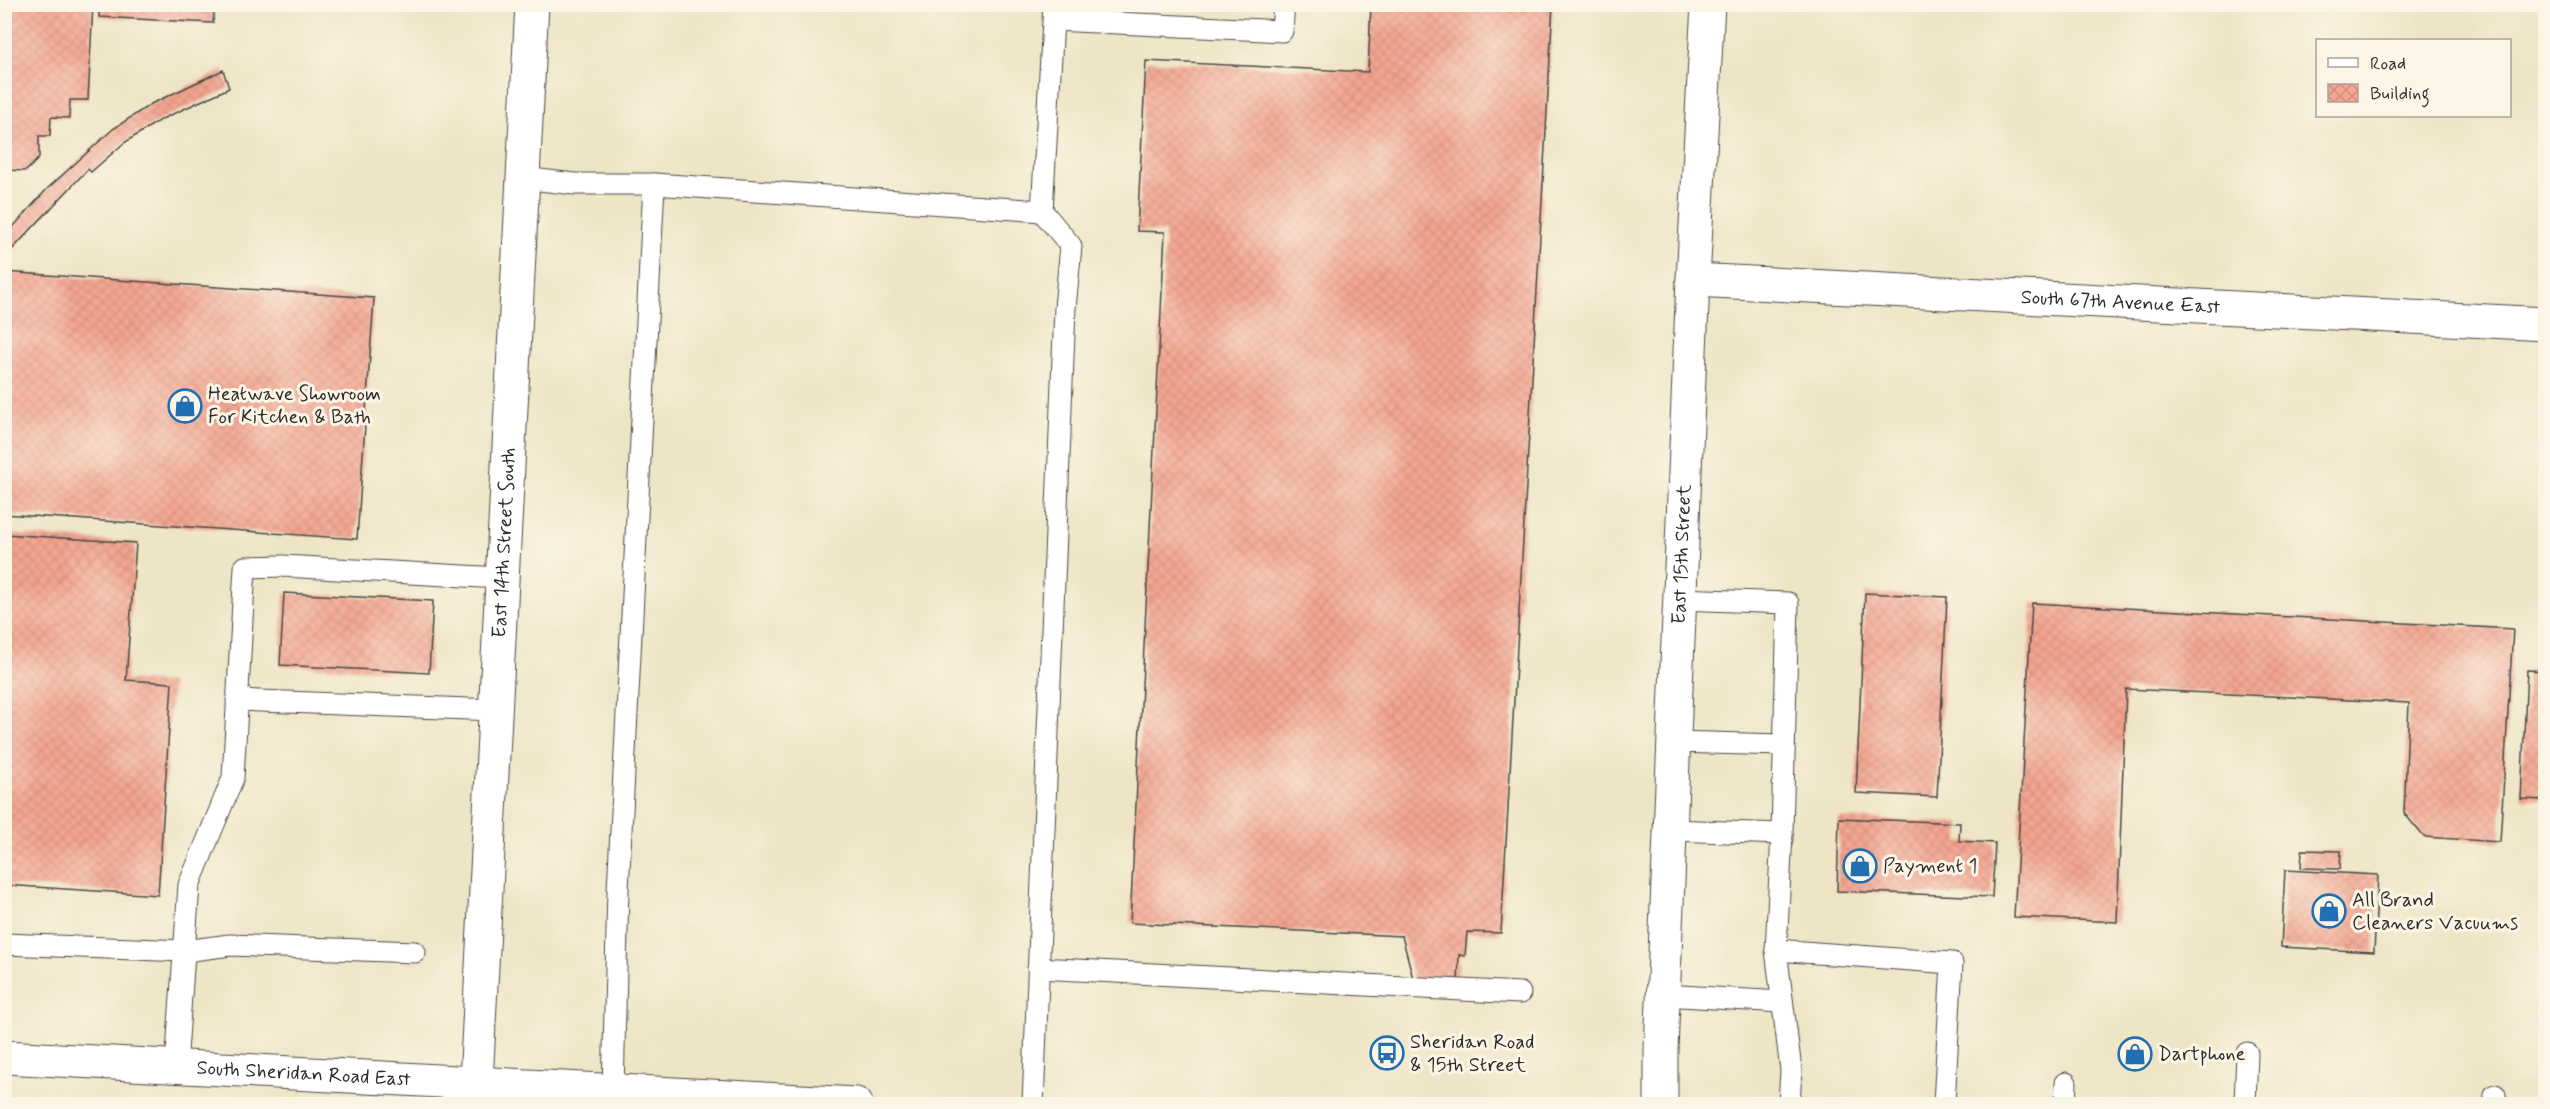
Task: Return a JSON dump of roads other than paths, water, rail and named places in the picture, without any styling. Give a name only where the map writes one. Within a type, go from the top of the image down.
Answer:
[{"type":"main road","name":"East 14th Street South","points":[[476,1082],[500,578],[532,4]]},
{"type":"main road","name":"East 15th Street","points":[[1661,1104],[1693,280],[1708,4]]},
{"type":"main road","name":"South 67th Avenue East","points":[[1693,280],[2546,324]]},
{"type":"main road","name":"South Sheridan Road East","points":[[4,1057],[840,1104]]},
{"type":"lane","points":[[1033,1104],[1065,308],[1071,246],[1042,211],[1054,12],[1282,31],[1284,4]]},
{"type":"lane","points":[[522,178],[575,184],[654,184],[1042,211]]},
{"type":"lane","points":[[613,1090],[618,890],[654,184]]},
{"type":"lane","points":[[176,1066],[189,885],[233,778],[245,567],[283,566],[500,578]]},
{"type":"lane","points":[[1680,599],[1788,603],[1782,745],[1782,834],[1776,950],[1791,1070],[1789,1104]]},
{"type":"lane","points":[[237,700],[495,710]]},
{"type":"lane","points":[[1674,741],[1782,745]]},
{"type":"lane","points":[[1671,830],[1782,834]]},
{"type":"lane","points":[[4,944],[185,951],[230,945],[415,952]]},
{"type":"lane","points":[[1776,950],[1952,963],[1944,1104]]},
{"type":"lane","points":[[1038,968],[1520,993]]},
{"type":"lane","points":[[1664,996],[1782,1002]]},
{"type":"lane","points":[[2245,1104],[2247,1053]]},
{"type":"place","name":"Heatwave Showroom For Kitchen & Bath","points":[[185,406]]},
{"type":"place","name":"Payment 1","points":[[1860,866]]},
{"type":"place","name":"All Brand Cleaners Vacuums","points":[[2329,911]]},
{"type":"place","name":"Sheridan Road & 15th Street","points":[[1387,1053]]},
{"type":"place","name":"Dartphone","points":[[2135,1054]]}]
